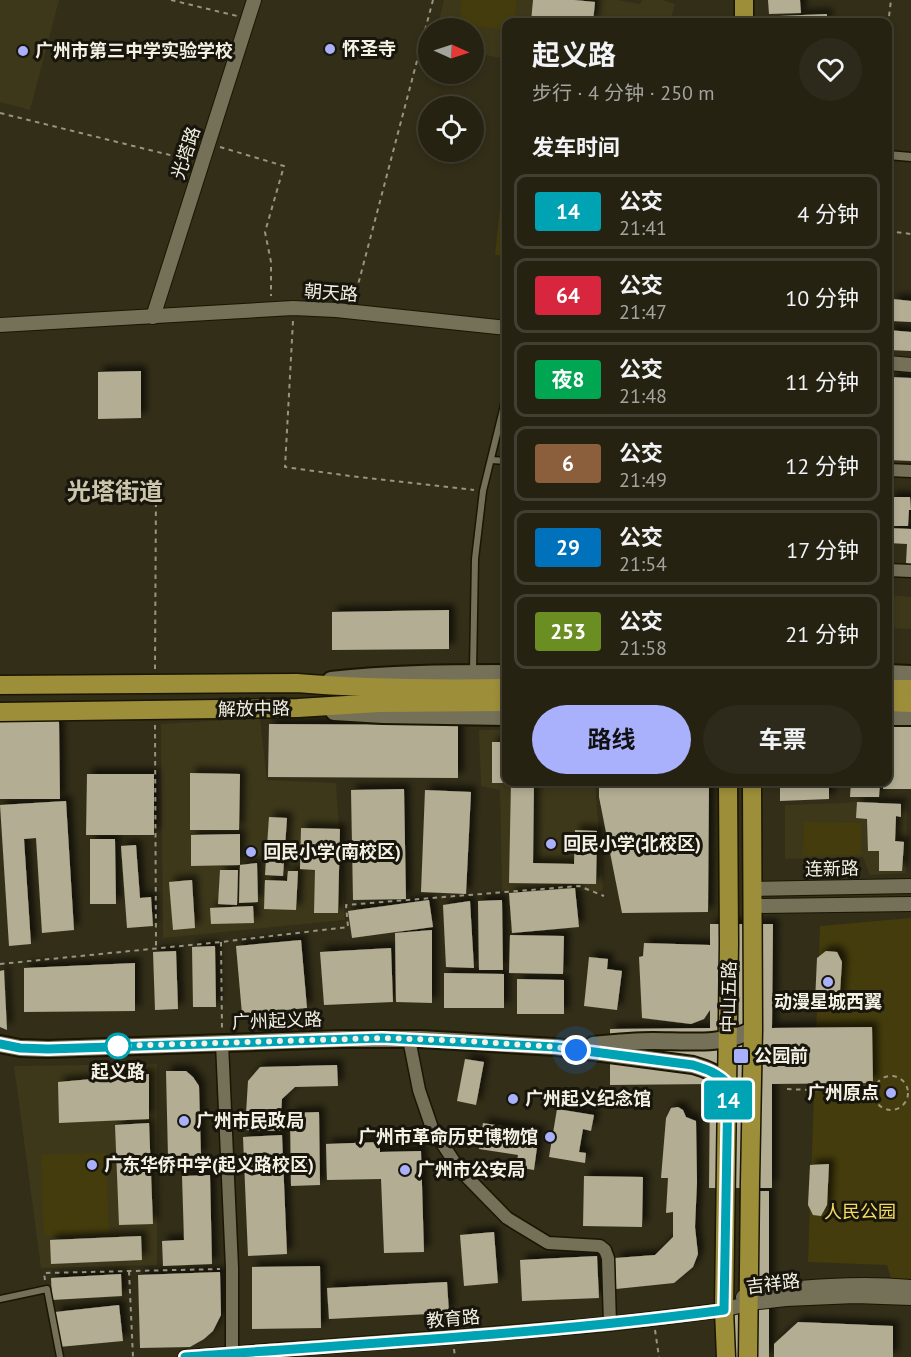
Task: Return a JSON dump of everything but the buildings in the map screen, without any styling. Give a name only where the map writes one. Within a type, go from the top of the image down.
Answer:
[{"type":"main road","points":[[744,0],[744,18]]},
{"type":"main road","points":[[756,0],[756,18]]},
{"type":"main road","points":[[297,683],[355,677],[502,673]]},
{"type":"main road","points":[[892,673],[911,674]]},
{"type":"main road","name":"解放中路","points":[[0,685],[297,683],[377,688],[502,688]]},
{"type":"main road","points":[[892,689],[911,689]]},
{"type":"main road","name":"解放中路","points":[[0,712],[154,711],[298,708],[388,703],[502,702]]},
{"type":"main road","points":[[892,702],[911,703]]},
{"type":"main road","points":[[298,708],[383,715],[502,717]]},
{"type":"main road","points":[[892,717],[911,717]]},
{"type":"main road","name":"中山五路","points":[[726,1357],[724,1310],[728,1084],[728,786]]},
{"type":"main road","name":"中山五路","points":[[748,1357],[753,1029],[752,786]]},
{"type":"main road","name":"广州起义路","points":[[556,1047],[728,1039],[753,1029]]},
{"type":"main road","name":"广州起义路","points":[[0,1044],[20,1048],[48,1049],[362,1038],[556,1047],[693,1065],[721,1077],[728,1084]]},
{"type":"street","name":"光塔路","points":[[153,317],[254,0]]},
{"type":"street","points":[[892,155],[911,157]]},
{"type":"street","name":"朝天路","points":[[0,325],[293,308],[502,327]]},
{"type":"street","points":[[892,363],[911,365]]},
{"type":"street","points":[[892,470],[911,471]]},
{"type":"street","points":[[892,570],[911,571]]},
{"type":"street","name":"连新路","points":[[753,897],[911,886]]},
{"type":"street","name":"连新路","points":[[753,897],[911,904]]},
{"type":"street","points":[[409,1039],[419,1090],[432,1128],[459,1169],[507,1218],[548,1243],[600,1246],[605,1250],[608,1258],[610,1324]]},
{"type":"street","points":[[222,1043],[232,1268],[232,1355]]},
{"type":"street","name":"吉祥路","points":[[724,1310],[749,1298],[832,1285],[911,1287]]},
{"type":"street","name":"吉祥路","points":[[749,1298],[832,1296],[911,1298]]},
{"type":"street","name":"教育路","points":[[185,1357],[453,1338],[610,1324],[724,1310]]},
{"type":"lane","points":[[473,673],[475,559],[483,491],[502,414]]},
{"type":"lane","points":[[491,460],[502,461]]},
{"type":"lane","points":[[0,1299],[47,1289],[60,1357]]},
{"type":"path","points":[[171,0],[248,18]]},
{"type":"path","points":[[351,312],[434,0]]},
{"type":"path","points":[[889,18],[891,0]]},
{"type":"path","points":[[0,113],[202,163]]},
{"type":"path","points":[[208,144],[284,166],[264,232],[271,262],[271,309]]},
{"type":"path","points":[[892,232],[911,234]]},
{"type":"path","points":[[293,308],[285,467],[483,491]]},
{"type":"path","points":[[155,684],[156,486]]},
{"type":"path","points":[[154,711],[156,948]]},
{"type":"path","points":[[0,964],[348,927],[346,905],[579,886],[604,896]]},
{"type":"path","points":[[221,942],[222,1043]]},
{"type":"path","points":[[887,1076],[895,1076],[906,1085],[910,1095],[899,1108],[887,1110],[878,1104],[874,1093],[876,1085],[881,1080],[887,1076]]},
{"type":"path","points":[[787,1089],[874,1093]]},
{"type":"path","points":[[47,1289],[44,1274],[232,1268]]},
{"type":"path","points":[[129,1271],[133,1357]]},
{"type":"path","points":[[653,1319],[659,1357]]},
{"type":"shaded area","name":"广州市第三中学实验学校","points":[[0,0],[59,0],[30,110],[0,102]]},
{"type":"shaded area","points":[[444,0],[618,0],[640,4],[642,0],[662,0],[675,4],[671,18],[502,18],[502,58],[484,55],[484,18],[440,18]]},
{"type":"shaded area","points":[[892,595],[911,597],[911,629],[892,628]]},
{"type":"shaded area","name":"回民小学(南校区)","points":[[260,718],[267,780],[336,783],[345,920],[163,938],[161,724]]},
{"type":"shaded area","name":"回民小学(北校区)","points":[[479,730],[502,730],[502,786],[595,786],[603,891],[502,891],[500,790],[481,786]]},
{"type":"shaded area","points":[[869,800],[907,802],[906,873],[870,875],[863,857],[785,859],[785,805]]},
{"type":"shaded area","name":"广东华侨中学(起义路校区)","points":[[157,1064],[157,1265],[41,1268],[14,1066]]},
{"type":"green space","points":[[462,0],[517,0],[515,18],[502,18],[502,29],[484,28],[484,18],[460,18]]},
{"type":"green space","points":[[500,207],[502,207],[502,256],[495,255]]},
{"type":"green space","points":[[804,822],[861,823],[861,855],[803,856]]},
{"type":"green space","name":"人民公园","points":[[911,918],[911,1283],[892,1281],[887,1265],[808,1262],[820,926]]},
{"type":"green space","points":[[106,1153],[109,1233],[44,1236],[41,1155]]},
{"type":"bus line","name":"14","points":[[0,1044],[20,1048],[48,1049],[362,1038],[467,1041],[556,1047],[693,1065],[721,1077],[728,1084],[724,1310],[610,1324],[453,1338],[185,1357]]},
{"type":"place","name":"怀圣寺","points":[[330,49]]},
{"type":"place","name":"广州市第三中学实验学校","points":[[23,51]]},
{"type":"place","name":"回民小学(北校区)","points":[[551,844]]},
{"type":"place","name":"回民小学(南校区)","points":[[251,852]]},
{"type":"place","name":"动漫星城西翼","points":[[828,982]]},
{"type":"place","name":"起义路","points":[[118,1046]]},
{"type":"place","name":"公园前","points":[[741,1056]]},
{"type":"place","name":"广州原点","points":[[891,1093]]},
{"type":"place","name":"广州起义纪念馆","points":[[513,1099]]},
{"type":"place","name":"广州市民政局","points":[[184,1121]]},
{"type":"place","name":"广州市革命历史博物馆","points":[[550,1137]]},
{"type":"place","name":"广东华侨中学(起义路校区)","points":[[92,1165]]},
{"type":"place","name":"广州市公安局","points":[[405,1170]]},
{"type":"district","name":"光塔街道","points":[[115,492]]},
{"type":"route","points":[[118,1046],[382,1038],[467,1041],[576,1050]]}]
